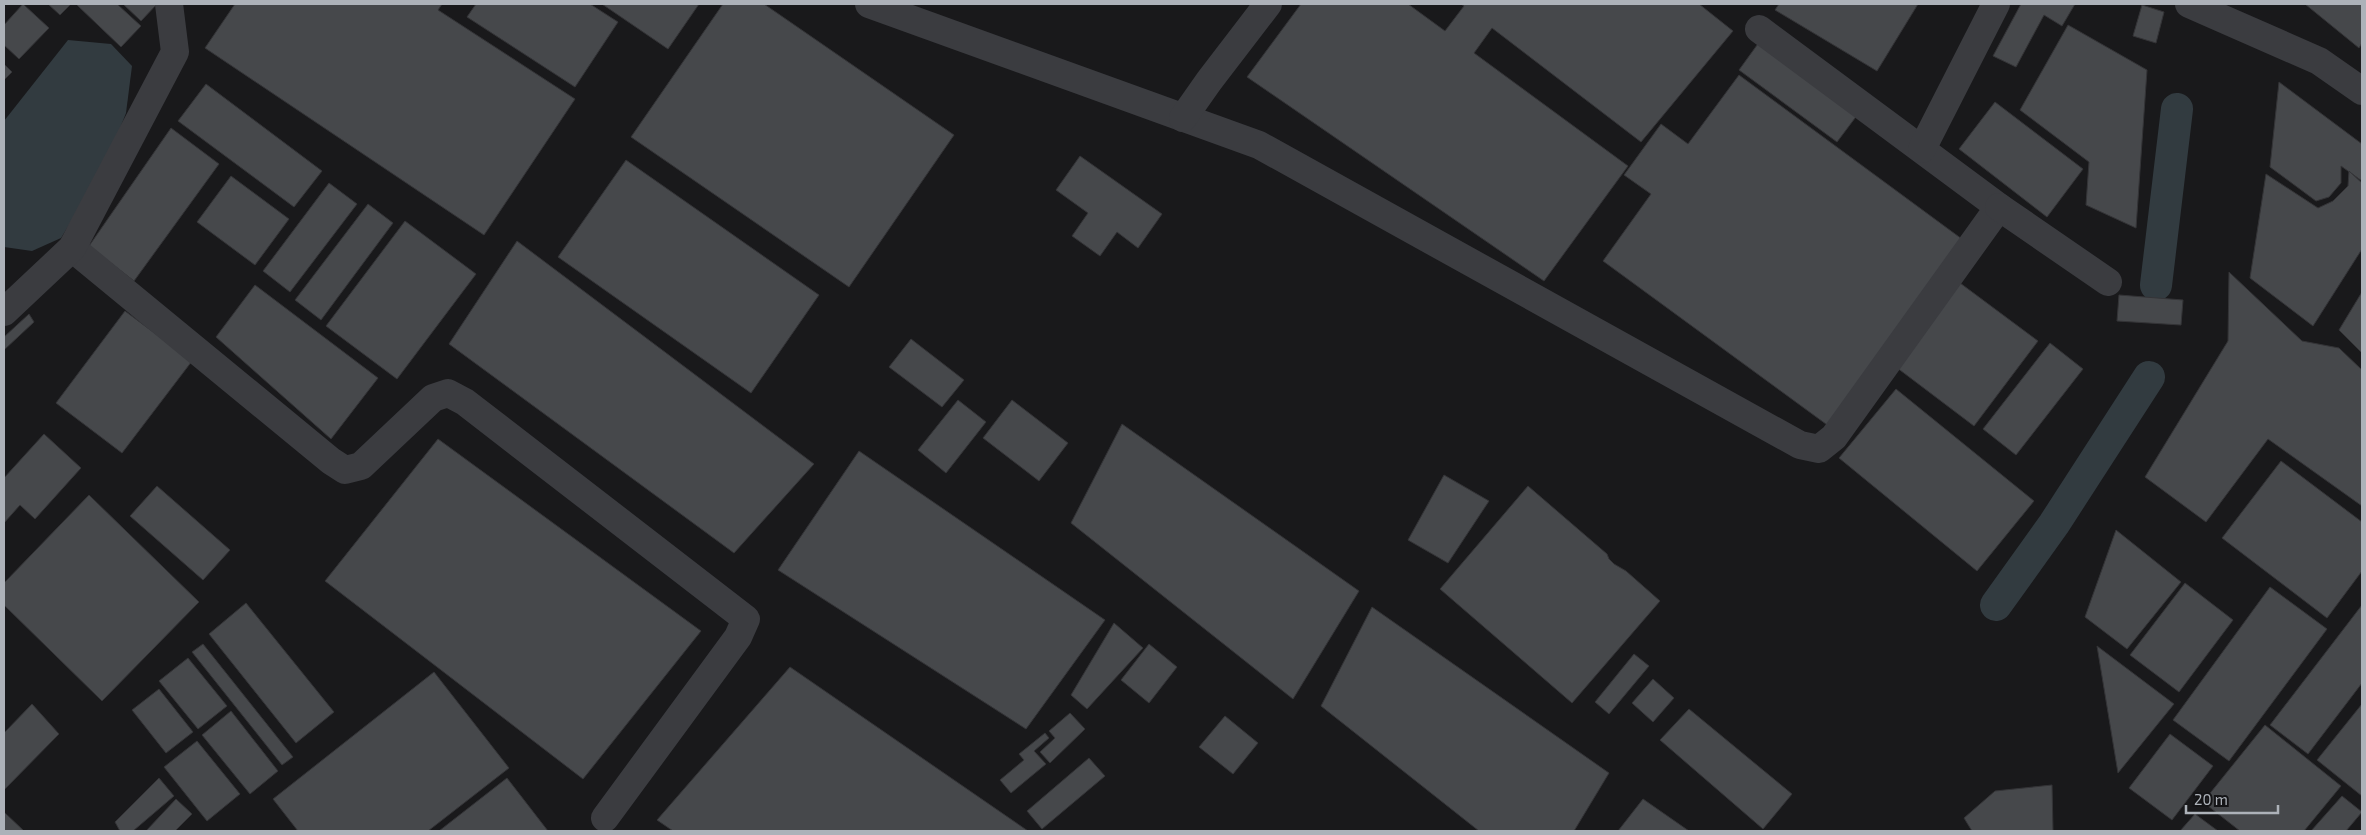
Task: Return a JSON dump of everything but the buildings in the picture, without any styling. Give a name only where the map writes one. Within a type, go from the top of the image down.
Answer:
[{"type":"street","points":[[4,312],[72,248],[175,52],[169,4]]},
{"type":"street","points":[[869,4],[1259,145],[1800,445],[1819,449],[1834,437],[1999,207]]},
{"type":"street","points":[[1183,118],[1268,4]]},
{"type":"street","points":[[1922,149],[1996,4]]},
{"type":"street","points":[[2189,4],[2319,61],[2362,91]]},
{"type":"street","points":[[1759,29],[1999,207],[2108,282]]},
{"type":"street","points":[[72,248],[331,462],[345,470],[361,466],[433,398],[448,393],[465,402],[746,619],[738,637],[605,818]]},
{"type":"shaded area","points":[[68,40],[111,44],[132,66],[126,113],[105,166],[61,238],[32,251],[4,247],[4,121]]},
{"type":"waterway","points":[[2156,285],[2177,109]]},
{"type":"waterway","points":[[1996,605],[2054,524],[2149,377]]}]
